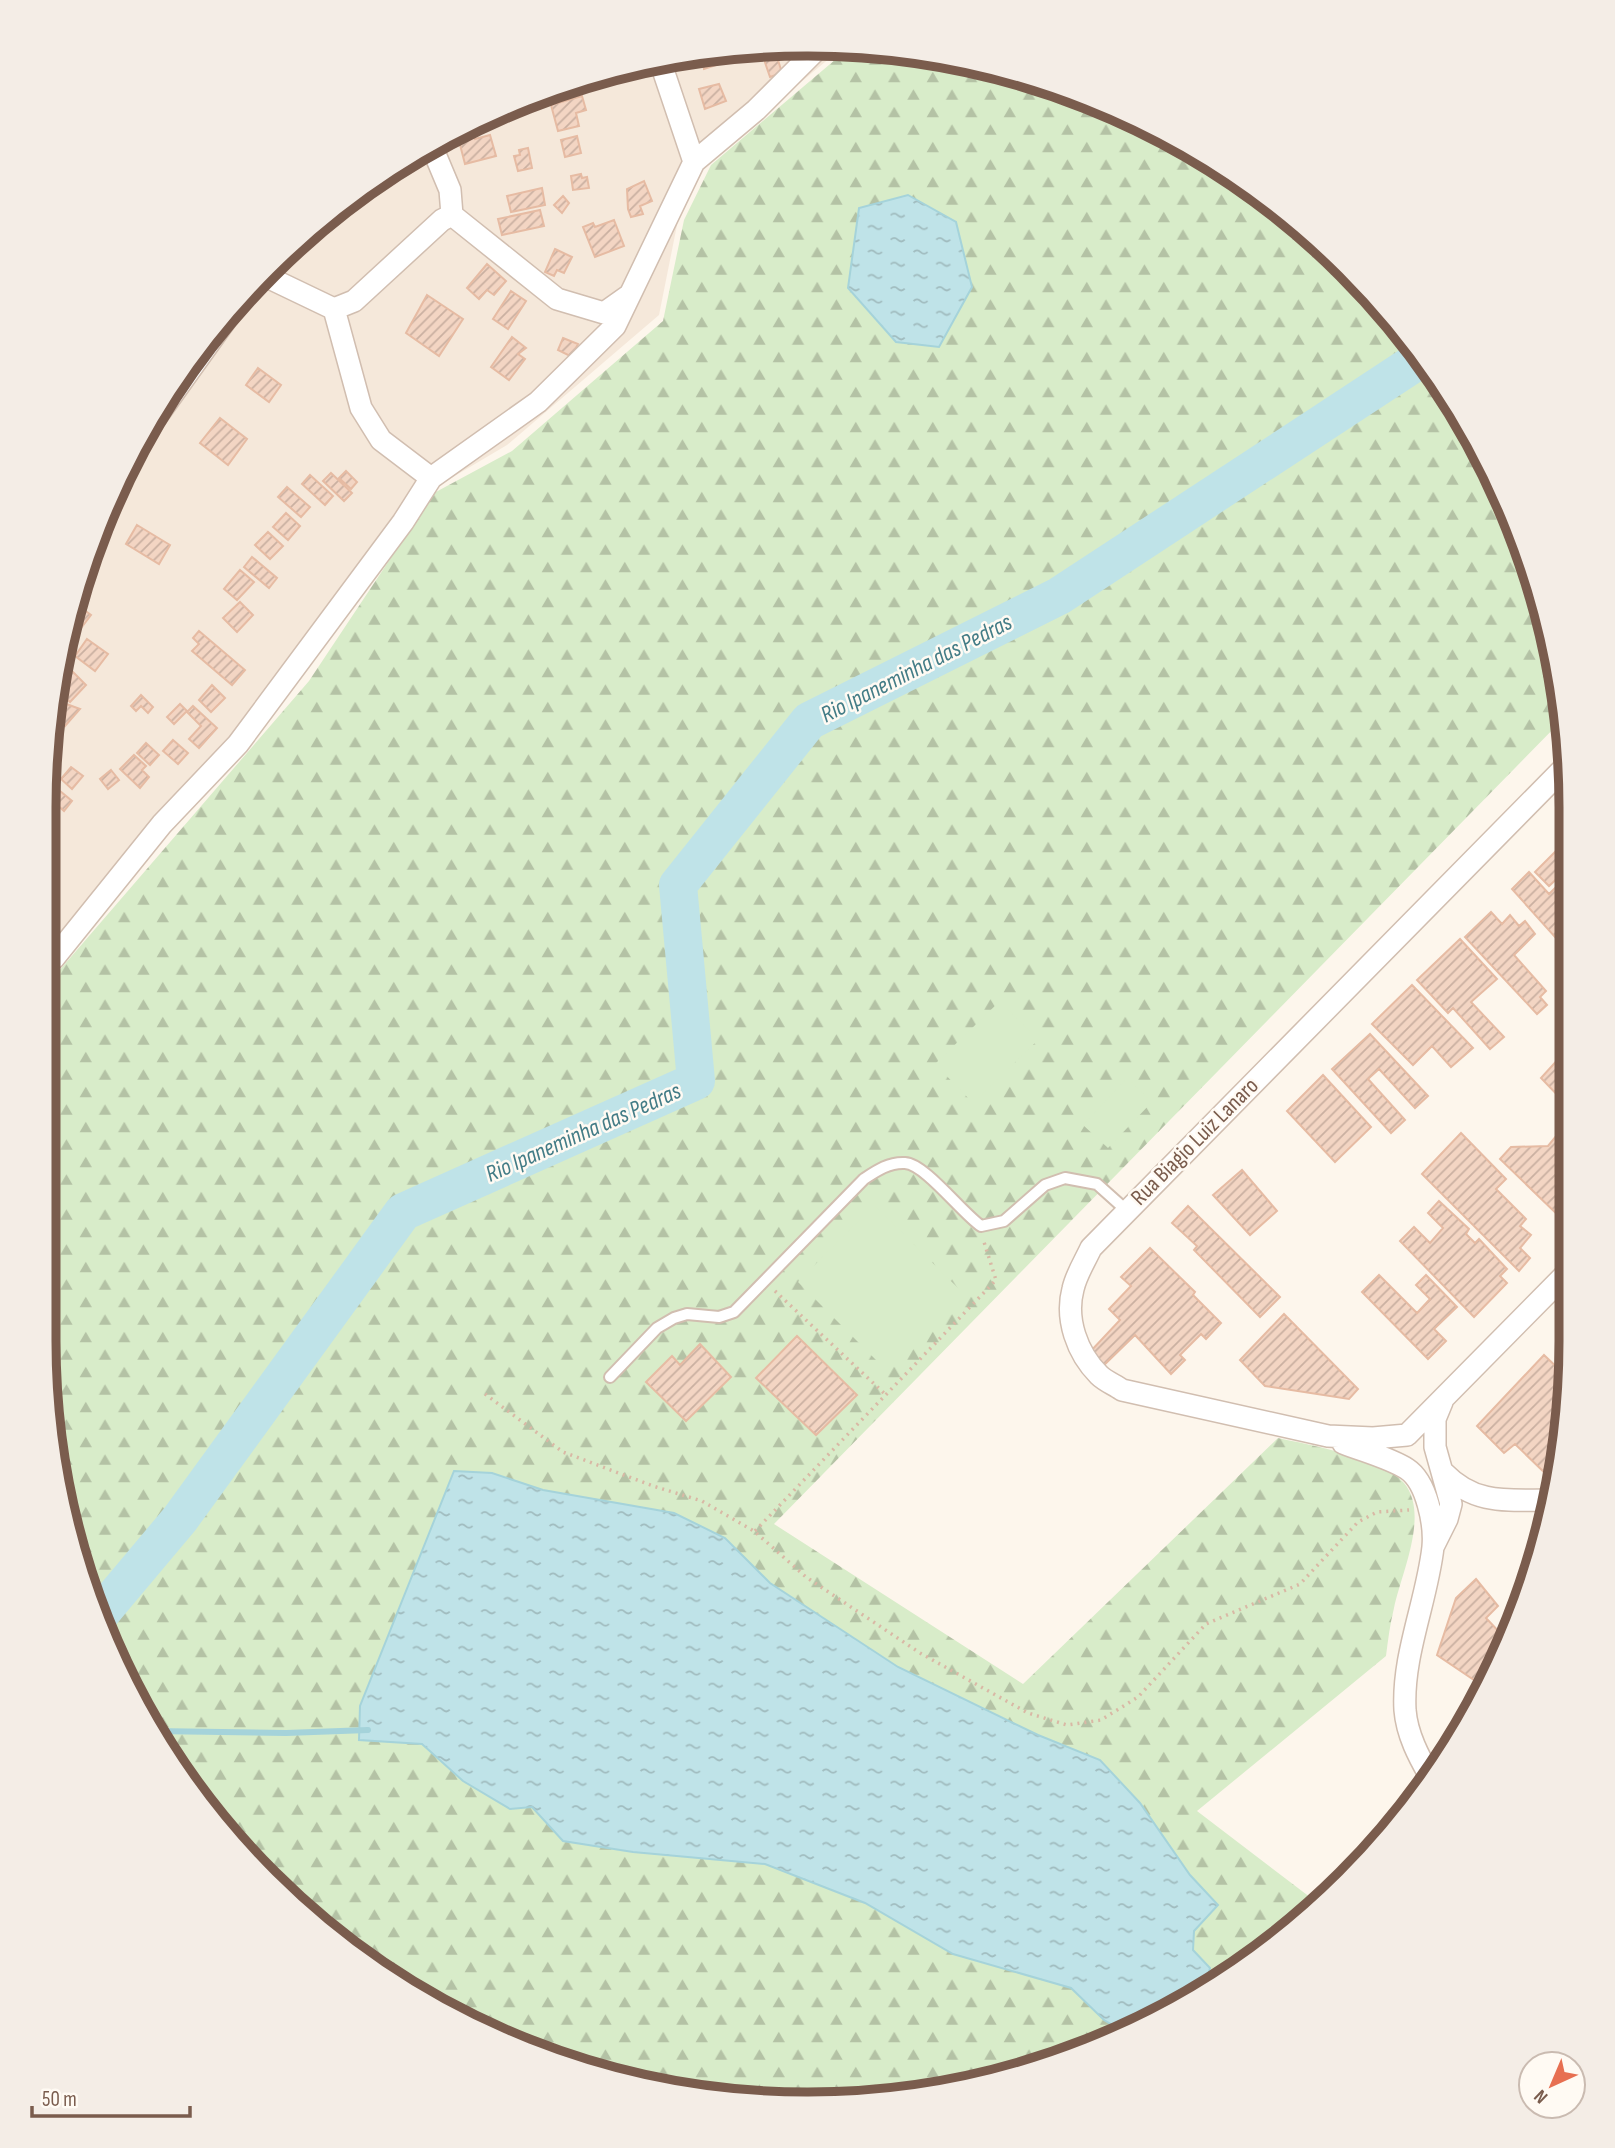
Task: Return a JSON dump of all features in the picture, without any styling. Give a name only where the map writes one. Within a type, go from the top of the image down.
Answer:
[{"type":"street","points":[[56,956],[162,824],[238,744],[403,522],[431,478],[538,402],[615,326],[694,162],[756,110],[810,56]]},
{"type":"street","points":[[663,70],[694,162]]},
{"type":"street","points":[[435,155],[450,190],[452,215],[557,299],[604,313],[630,295]]},
{"type":"street","points":[[273,280],[334,309],[354,301],[442,220],[452,215]]},
{"type":"street","points":[[334,309],[361,408],[381,440],[431,478]]},
{"type":"street","name":"Rua Biagio Luiz Lanaro","points":[[1408,1469],[1328,1436],[1122,1390],[1100,1376],[1083,1356],[1073,1330],[1069,1308],[1073,1286],[1091,1248],[1126,1210],[1558,774]]},
{"type":"street","points":[[1436,1530],[1425,1493],[1400,1461],[1397,1450],[1399,1444],[1559,1281]]},
{"type":"street","points":[[1408,1469],[1420,1471],[1430,1465],[1436,1453],[1435,1419],[1444,1397]]},
{"type":"street","points":[[1407,1435],[1421,1433],[1432,1440],[1451,1504],[1436,1530],[1406,1681],[1405,1710],[1409,1732],[1425,1768]]},
{"type":"street","name":"Rua Biagio Luiz Lanaro","points":[[1328,1436],[1373,1438],[1407,1435]]},
{"type":"street","points":[[1442,1471],[1459,1488],[1474,1495],[1505,1500],[1542,1500]]},
{"type":"street","points":[[1436,1530],[1468,1510],[1505,1500]]},
{"type":"lane","points":[[610,1377],[657,1328],[674,1318],[687,1314],[719,1317],[734,1312],[864,1179],[886,1166],[907,1163],[927,1174],[967,1216],[981,1226],[1004,1221],[1045,1185],[1065,1178],[1097,1184],[1126,1210]]},
{"type":"path","points":[[754,1531],[996,1280],[986,1253],[981,1226]]},
{"type":"path","points":[[765,1282],[886,1395]]},
{"type":"path","points":[[485,1394],[563,1452],[653,1486],[702,1501],[754,1531],[806,1577],[920,1653],[1028,1713],[1067,1725],[1101,1720],[1138,1697],[1206,1624],[1300,1584],[1358,1522],[1377,1512],[1406,1509],[1436,1530]]},
{"type":"shaded area","points":[[831,57],[706,161],[678,220],[659,315],[507,445],[426,493],[238,744],[56,946],[58,758],[62,709],[82,613],[113,520],[134,475],[183,390],[242,312],[312,242],[350,211],[432,157],[520,113],[566,96],[661,70],[758,58]]},
{"type":"green space","points":[[838,57],[906,62],[954,70],[1049,96],[1140,134],[1225,183],[1303,242],[1339,276],[1404,350],[1432,390],[1458,432],[1502,520],[1533,613],[1553,709],[1555,728],[774,1524],[1023,1684],[1278,1438],[1345,1454],[1380,1466],[1404,1483],[1411,1496],[1414,1527],[1386,1656],[1197,1811],[1311,1898],[1265,1937],[1225,1965],[1183,1991],[1095,2035],[1002,2066],[906,2086],[808,2092],[758,2090],[709,2086],[613,2066],[520,2035],[475,2014],[432,1991],[350,1937],[312,1906],[242,1836],[211,1798],[157,1716],[113,1628],[96,1582],[70,1487],[62,1439],[56,1340],[56,974],[309,681],[434,493],[512,451],[663,321],[684,220],[711,165]]},
{"type":"green space","points":[[1000,1001],[1038,1040],[973,1103],[935,1064]]},
{"type":"green space","points":[[1127,1078],[1152,1102],[1108,1148],[1083,1125]]},
{"type":"green space","points":[[874,1205],[960,1290],[883,1367],[798,1282]]},
{"type":"water","points":[[908,195],[956,222],[972,287],[939,347],[896,342],[848,288],[859,208]]},
{"type":"water","points":[[454,1471],[492,1473],[543,1490],[674,1513],[725,1538],[770,1583],[898,1667],[1038,1735],[1100,1760],[1140,1803],[1190,1875],[1218,1905],[1194,1931],[1193,1950],[1210,1968],[1208,1976],[1114,2026],[1104,2020],[1071,1988],[953,1954],[865,1903],[765,1864],[633,1852],[563,1841],[532,1807],[510,1809],[463,1781],[422,1744],[359,1740],[360,1706]]},
{"type":"building","points":[[777,57],[782,73],[770,77],[763,58]]},
{"type":"building","points":[[721,61],[722,63],[704,69],[703,63]]},
{"type":"building","points":[[719,84],[726,101],[705,109],[699,89]]},
{"type":"building","points":[[582,96],[586,110],[576,113],[579,126],[558,131],[551,105]]},
{"type":"building","points":[[474,134],[475,139],[490,135],[496,156],[465,164],[459,142]]},
{"type":"building","points":[[577,136],[581,153],[565,157],[561,140]]},
{"type":"building","points":[[528,148],[532,168],[518,171],[514,156],[520,155],[519,150]]},
{"type":"building","points":[[581,174],[582,178],[587,177],[589,188],[573,190],[571,176]]},
{"type":"building","points":[[644,181],[652,201],[640,206],[643,214],[631,217],[627,189]]},
{"type":"building","points":[[542,188],[545,205],[511,212],[507,196]]},
{"type":"building","points":[[563,196],[569,203],[562,213],[554,205]]},
{"type":"building","points":[[540,210],[544,226],[502,235],[498,219]]},
{"type":"building","points":[[614,220],[624,246],[595,257],[583,227],[593,223],[595,227]]},
{"type":"building","points":[[555,249],[572,257],[564,273],[557,270],[554,276],[545,272]]},
{"type":"building","points":[[487,264],[506,281],[494,295],[487,290],[479,299],[467,288]]},
{"type":"building","points":[[511,291],[526,301],[508,329],[493,319]]},
{"type":"building","points":[[427,295],[463,319],[439,356],[406,333]]},
{"type":"building","points":[[512,337],[526,348],[518,354],[525,359],[509,380],[491,367]]},
{"type":"building","points":[[563,338],[578,344],[572,357],[558,350]]},
{"type":"building","points":[[258,368],[281,385],[269,402],[246,385]]},
{"type":"building","points":[[220,418],[247,439],[228,465],[200,443]]},
{"type":"building","points":[[346,471],[357,482],[351,489],[339,478]]},
{"type":"building","points":[[331,473],[352,493],[344,501],[323,481]]},
{"type":"building","points":[[310,475],[333,496],[325,505],[302,484]]},
{"type":"building","points":[[287,487],[310,507],[301,517],[278,497]]},
{"type":"building","points":[[286,513],[300,526],[288,540],[273,527]]},
{"type":"building","points":[[137,525],[170,545],[159,564],[126,544]]},
{"type":"building","points":[[268,532],[283,546],[270,559],[255,545]]},
{"type":"building","points":[[252,557],[277,578],[269,588],[244,567]]},
{"type":"building","points":[[240,570],[254,582],[237,600],[224,589]]},
{"type":"building","points":[[240,602],[253,615],[237,632],[223,618]]},
{"type":"building","points":[[83,609],[91,615],[81,628],[79,626]]},
{"type":"building","points":[[199,631],[245,670],[232,685],[192,651],[199,644],[193,638]]},
{"type":"building","points":[[87,639],[108,654],[95,671],[75,656]]},
{"type":"building","points":[[71,670],[86,685],[70,702],[64,697],[68,673]]},
{"type":"building","points":[[212,685],[225,698],[211,712],[199,700]]},
{"type":"building","points":[[141,695],[153,707],[148,713],[141,706],[136,711],[131,706]]},
{"type":"building","points":[[63,703],[80,709],[65,726],[61,723]]},
{"type":"building","points":[[180,704],[187,711],[174,724],[167,717]]},
{"type":"building","points":[[193,706],[217,728],[199,748],[189,739],[201,726],[187,712]]},
{"type":"building","points":[[173,740],[188,753],[178,764],[163,751]]},
{"type":"building","points":[[146,743],[159,755],[150,765],[137,753]]},
{"type":"building","points":[[134,755],[146,766],[142,770],[149,777],[140,788],[120,769]]},
{"type":"building","points":[[71,767],[83,776],[72,789],[61,779]]},
{"type":"building","points":[[111,770],[119,780],[108,789],[100,779]]},
{"type":"building","points":[[57,788],[72,801],[64,811],[56,804]]},
{"type":"building","points":[[1555,852],[1559,856],[1559,877],[1549,886],[1535,872]]},
{"type":"building","points":[[1529,872],[1549,894],[1559,884],[1559,941],[1512,889]]},
{"type":"building","points":[[1491,912],[1502,924],[1510,915],[1519,926],[1525,921],[1535,934],[1514,955],[1546,991],[1540,997],[1547,1005],[1537,1014],[1465,937]]},
{"type":"building","points":[[1460,939],[1497,979],[1471,1002],[1504,1037],[1490,1049],[1453,1008],[1448,1013],[1417,980]]},
{"type":"building","points":[[1412,985],[1473,1048],[1451,1067],[1432,1046],[1413,1065],[1372,1024]]},
{"type":"building","points":[[1370,1034],[1428,1096],[1415,1108],[1379,1069],[1368,1079],[1405,1120],[1391,1133],[1332,1069]]},
{"type":"building","points":[[1559,1058],[1559,1097],[1541,1078]]},
{"type":"building","points":[[1323,1075],[1371,1127],[1335,1162],[1287,1111]]},
{"type":"building","points":[[1461,1133],[1506,1179],[1496,1189],[1526,1219],[1520,1226],[1531,1235],[1520,1248],[1530,1258],[1519,1271],[1422,1174]]},
{"type":"building","points":[[1557,1135],[1559,1137],[1559,1216],[1500,1159],[1511,1147],[1548,1146]]},
{"type":"building","points":[[1242,1170],[1277,1211],[1250,1235],[1213,1195]]},
{"type":"building","points":[[1439,1201],[1469,1229],[1466,1234],[1475,1243],[1479,1239],[1507,1269],[1500,1276],[1507,1283],[1474,1317],[1400,1241],[1414,1227],[1430,1243],[1443,1228],[1428,1213]]},
{"type":"building","points":[[1188,1206],[1280,1297],[1260,1317],[1194,1250],[1197,1246],[1172,1223]]},
{"type":"building","points":[[1150,1248],[1195,1292],[1193,1295],[1221,1323],[1206,1339],[1201,1334],[1180,1355],[1185,1360],[1171,1374],[1135,1335],[1103,1366],[1089,1353],[1120,1320],[1109,1309],[1131,1286],[1121,1277]]},
{"type":"building","points":[[1379,1275],[1417,1313],[1430,1299],[1416,1285],[1426,1275],[1457,1307],[1434,1329],[1446,1341],[1428,1359],[1362,1292]]},
{"type":"building","points":[[1284,1314],[1358,1389],[1349,1399],[1265,1386],[1240,1360]]},
{"type":"building","points":[[797,1336],[857,1395],[816,1435],[756,1378]]},
{"type":"building","points":[[700,1344],[731,1377],[686,1421],[646,1382],[672,1356],[680,1365]]},
{"type":"building","points":[[1544,1355],[1558,1368],[1553,1439],[1547,1475],[1515,1444],[1504,1453],[1477,1426]]},
{"type":"building","points":[[1476,1579],[1498,1606],[1486,1618],[1500,1633],[1476,1682],[1437,1655],[1456,1598]]},
{"type":"waterway","name":"Rio Ipaneminha das Pedras","points":[[105,1608],[180,1519],[403,1212],[696,1081],[678,885],[809,721],[1059,596],[1414,364]]},
{"type":"waterway","points":[[166,1731],[286,1733],[368,1730]]}]
